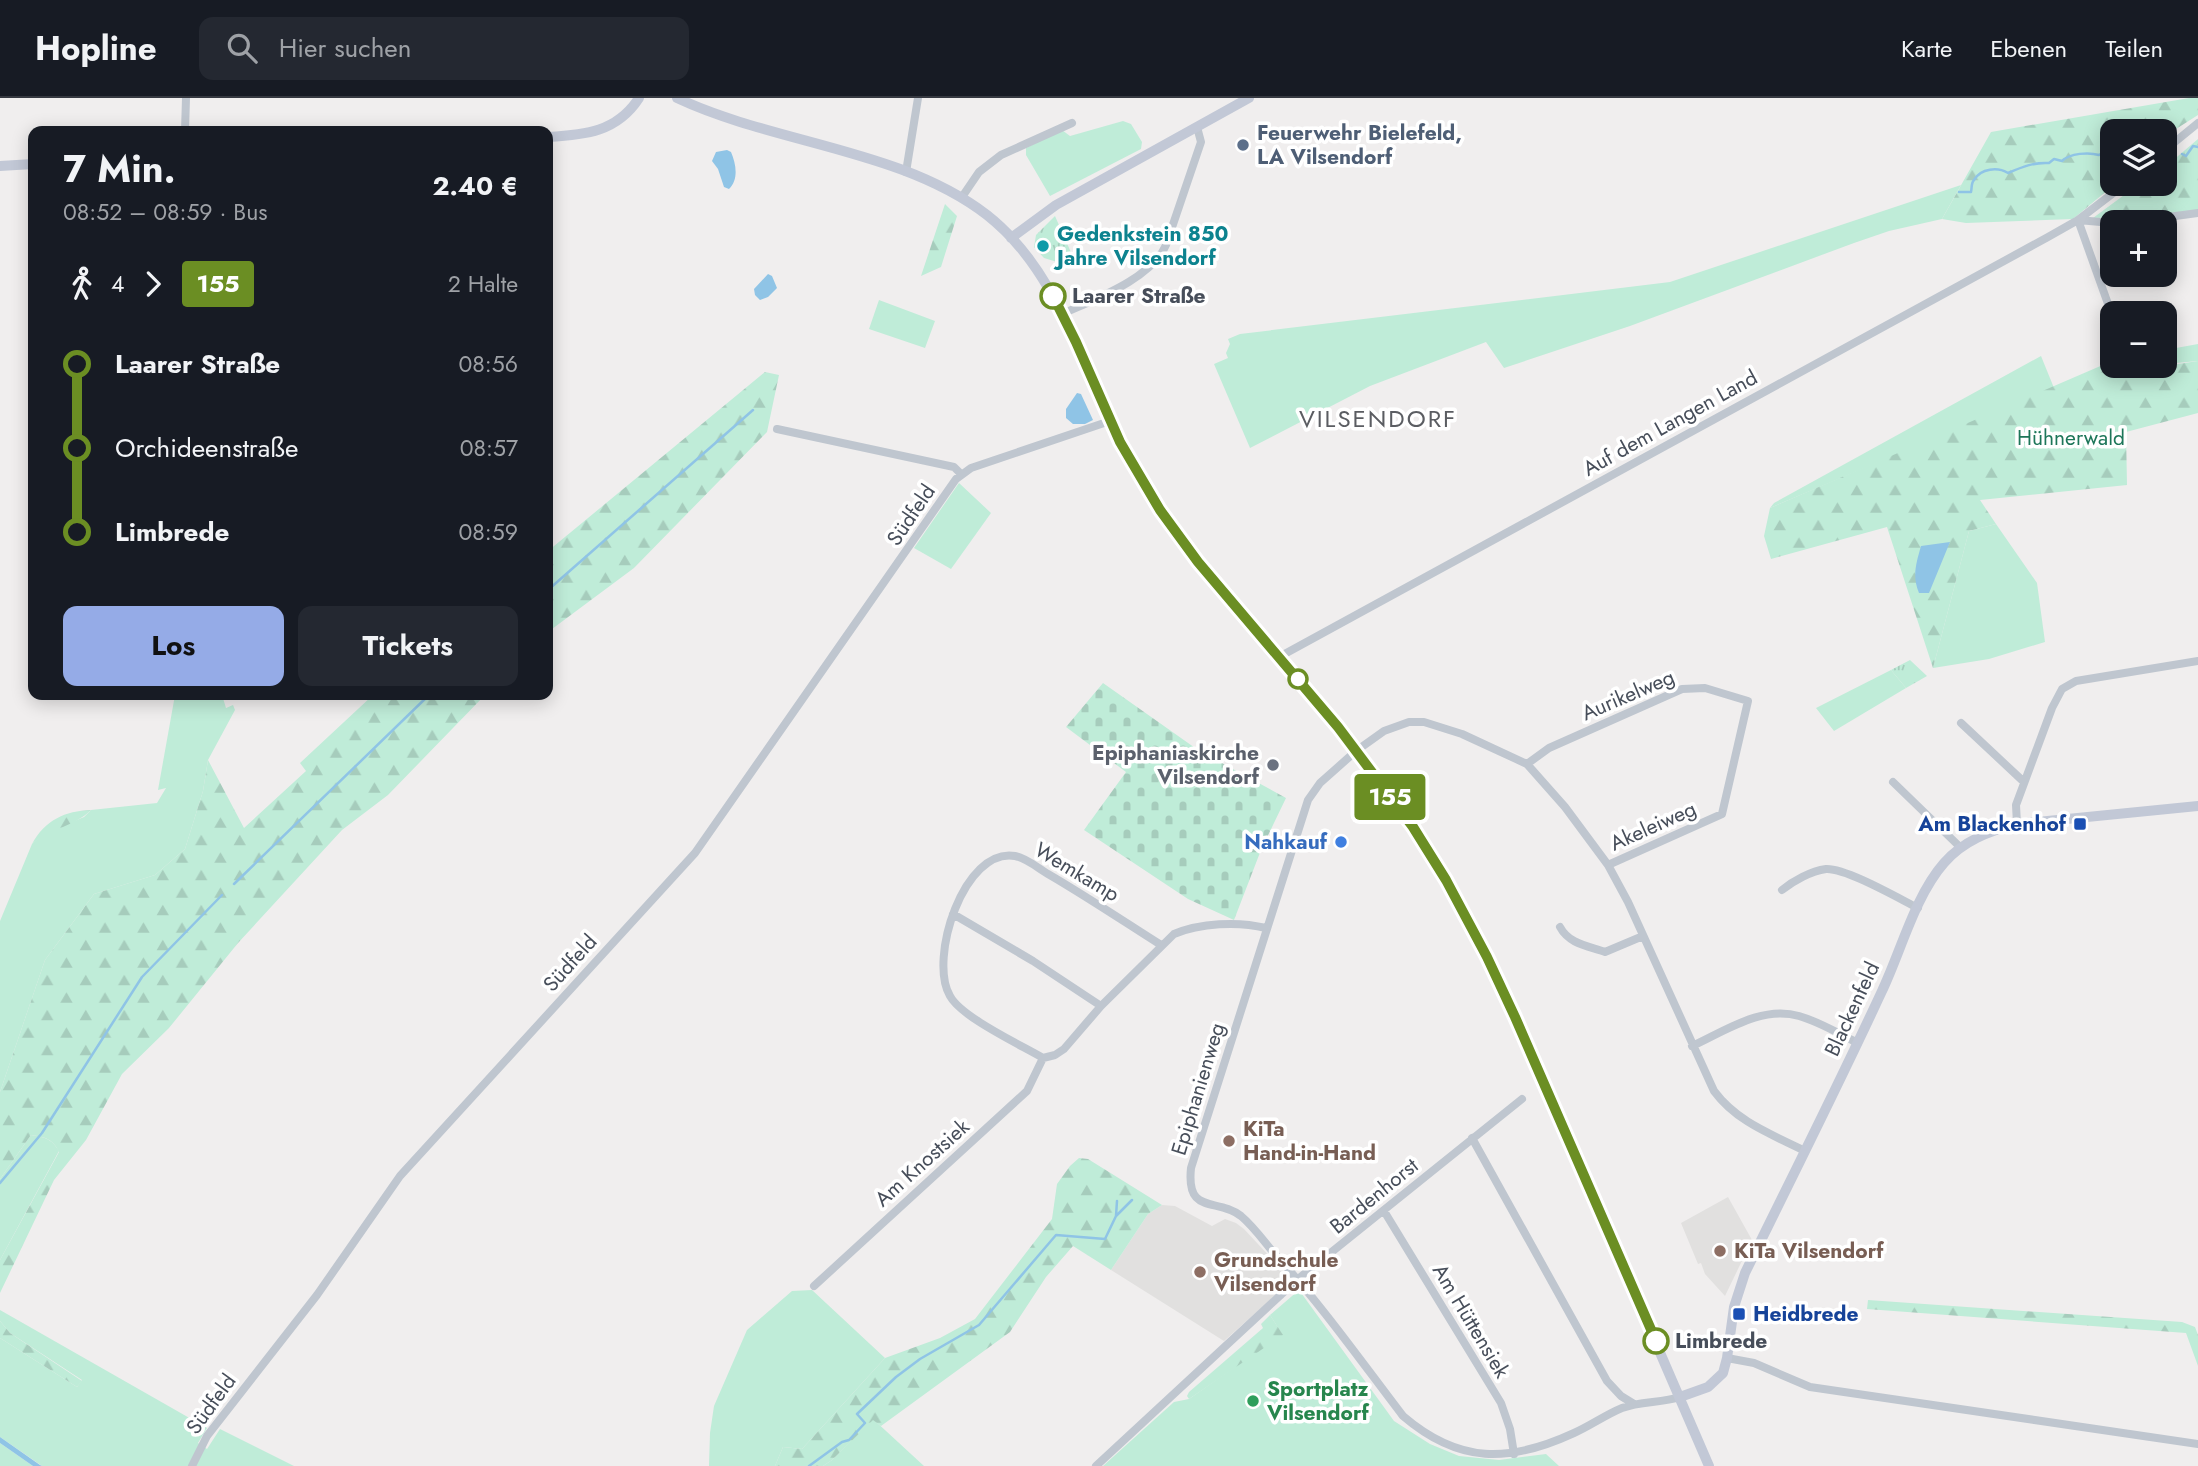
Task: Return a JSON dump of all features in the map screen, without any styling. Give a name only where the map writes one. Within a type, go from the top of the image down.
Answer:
[{"type":"main road","points":[[553,136],[602,130],[621,119],[639,98]]},
{"type":"main road","points":[[677,98],[737,122],[939,184],[962,197],[1012,238],[1043,280],[1062,314],[1110,421],[1138,475],[1173,530],[1356,751],[1431,854],[1487,957],[1541,1075],[1709,1466]]},
{"type":"main road","points":[[1012,238],[1056,205],[1249,98]]},
{"type":"main road","points":[[0,166],[28,164]]},
{"type":"main road","name":"Blackenfeld","points":[[1680,1397],[1702,1390],[1723,1373],[1734,1307],[1741,1283],[1858,1043],[1933,877],[1960,847],[1995,830],[2017,824],[2198,806]]},
{"type":"street","points":[[185,126],[186,98]]},
{"type":"street","points":[[906,172],[918,98]]},
{"type":"street","points":[[962,197],[979,172],[1001,155],[1072,123]]},
{"type":"street","points":[[2177,140],[2198,123]]},
{"type":"street","points":[[1062,314],[1133,279],[1160,257],[1167,246],[1202,142],[1196,127]]},
{"type":"street","name":"Auf dem Langen Land","points":[[1279,657],[2078,220],[2109,196]]},
{"type":"street","points":[[2177,216],[2198,213]]},
{"type":"street","points":[[2100,222],[2078,220],[2107,301]]},
{"type":"street","name":"Südfeld","points":[[192,1466],[207,1436],[317,1296],[400,1176],[695,853],[961,474],[1029,447],[1110,421]]},
{"type":"street","name":"Südfeld","points":[[777,429],[954,467],[961,474]]},
{"type":"street","points":[[2017,824],[2016,805],[2024,782],[2056,698],[2068,684],[2084,679],[2198,661]]},
{"type":"street","name":"Aurikelweg","points":[[1527,764],[1549,748],[1682,689],[1705,688],[1748,701]]},
{"type":"street","name":"Akeleiweg","points":[[1608,865],[1722,814],[1748,701]]},
{"type":"street","name":"Epiphanienweg","points":[[1527,764],[1462,734],[1424,722],[1409,722],[1384,731],[1356,751],[1320,783],[1308,800],[1266,928],[1191,1168],[1192,1192],[1200,1201],[1240,1215],[1298,1279],[1403,1416],[1417,1428],[1456,1448],[1482,1454],[1514,1454],[1546,1445],[1634,1404],[1680,1397]]},
{"type":"street","points":[[1961,723],[2024,782]]},
{"type":"street","points":[[1527,764],[1557,796],[1608,865],[1628,902],[1714,1091],[1731,1112],[1805,1151]]},
{"type":"street","points":[[1893,782],[1960,847]]},
{"type":"street","name":"Wemkamp","points":[[1043,1058],[958,1006],[945,984],[944,946],[953,914],[969,884],[982,868],[993,859],[1006,855],[1018,856],[1161,945]]},
{"type":"street","points":[[1782,890],[1790,883],[1818,871],[1834,870],[1918,908]]},
{"type":"street","points":[[953,914],[1033,961],[1101,1006]]},
{"type":"street","points":[[1043,1058],[1065,1049],[1101,1006],[1174,934],[1189,928],[1231,925],[1266,928]]},
{"type":"street","points":[[1560,927],[1565,936],[1573,941],[1605,952],[1643,936]]},
{"type":"street","points":[[1692,1046],[1754,1018],[1776,1013],[1801,1017],[1858,1043]]},
{"type":"street","name":"Am Knostsiek","points":[[814,1286],[1027,1091],[1043,1058]]},
{"type":"street","name":"Bardenhorst","points":[[1096,1466],[1298,1279],[1522,1099]]},
{"type":"street","points":[[1472,1138],[1607,1381],[1621,1396],[1634,1404]]},
{"type":"street","name":"Am Hüttensiek","points":[[1384,1211],[1501,1404],[1510,1429],[1514,1454]]},
{"type":"street","points":[[1727,1358],[1754,1363],[1810,1388],[2198,1444]]},
{"type":"shaded area","name":"KiTa Vilsendorf","points":[[1728,1197],[1752,1240],[1725,1296],[1705,1274],[1701,1263],[1698,1264],[1681,1223]]},
{"type":"shaded area","name":"Grundschule Vilsendorf","points":[[1162,1205],[1175,1206],[1212,1226],[1225,1219],[1236,1223],[1287,1275],[1287,1285],[1224,1341],[1111,1270],[1148,1214]]},
{"type":"green space","points":[[2198,98],[2198,115],[2177,128],[2177,119],[2100,119],[2101,196],[2073,219],[1966,223],[1942,219],[1991,132]]},
{"type":"green space","points":[[1123,121],[1131,124],[1142,142],[1141,149],[1050,196],[1026,155],[1026,148],[1062,130],[1070,136]]},
{"type":"green space","points":[[2198,139],[2198,210],[2177,213],[2177,210],[2104,210],[2123,196],[2177,196],[2177,157]]},
{"type":"green space","points":[[1961,185],[1942,219],[1889,231],[1630,326],[1504,368],[1486,342],[1370,386],[1250,448],[1214,364],[1228,358],[1228,339],[1240,334],[1670,282]]},
{"type":"green space","points":[[945,204],[957,216],[941,267],[921,276]]},
{"type":"green space","points":[[1055,216],[1073,257],[1065,258],[1067,265],[1044,258],[1034,247],[1036,235]]},
{"type":"green space","points":[[879,300],[935,321],[925,348],[869,329]]},
{"type":"green space","points":[[2198,344],[2198,361],[2177,363],[2177,348]]},
{"type":"green space","points":[[2041,356],[2054,388],[1770,508],[1774,503]]},
{"type":"green space","name":"Hühnerwald","points":[[2198,361],[2198,413],[2126,432],[2127,485],[1980,500],[1996,524],[1969,531],[1933,668],[1887,527],[1771,559],[1764,536],[1770,508],[2100,366],[2100,378],[2177,378],[2177,364]]},
{"type":"green space","points":[[765,372],[779,375],[767,432],[634,568],[553,628],[553,547]]},
{"type":"green space","points":[[959,483],[991,513],[951,569],[914,548]]},
{"type":"green space","points":[[1996,524],[2037,583],[2045,642],[1989,659],[1933,668],[1969,531]]},
{"type":"green space","points":[[1910,660],[1927,676],[1906,688],[1891,670]]},
{"type":"green space","points":[[1891,670],[1906,688],[1834,731],[1816,708]]},
{"type":"green space","points":[[1103,683],[1198,750],[1286,798],[1261,850],[1234,920],[1188,899],[1084,830],[1126,772],[1066,727]]},
{"type":"green space","points":[[174,700],[224,700],[226,708],[233,705],[235,710],[208,760],[203,791],[185,849],[155,875],[94,894],[45,960],[0,1092],[0,921],[32,844],[43,834],[84,817],[91,810],[157,803],[166,788],[158,790]]},
{"type":"green space","points":[[368,700],[480,700],[388,795],[342,830],[238,943],[169,1028],[122,1074],[86,1140],[54,1180],[0,1293],[0,1260],[59,1152],[48,1139],[31,1135],[0,1179],[0,1092],[45,960],[94,894],[155,875],[185,849],[203,791],[208,760],[244,828],[306,771],[300,763]]},
{"type":"green space","points":[[91,810],[32,844],[43,829],[57,818],[73,812]]},
{"type":"green space","points":[[31,1135],[48,1139],[59,1151],[0,1260],[0,1179]]},
{"type":"green space","points":[[1079,1158],[1088,1159],[1162,1205],[1148,1214],[1111,1270],[1073,1246],[1046,1277],[1010,1332],[881,1426],[873,1420],[823,1466],[775,1466],[783,1447],[802,1449],[885,1358],[940,1338],[975,1319],[1052,1219],[1057,1184]]},
{"type":"green space","points":[[812,1290],[885,1358],[802,1449],[783,1447],[775,1466],[709,1466],[714,1406],[747,1330],[792,1291]]},
{"type":"green space","name":"Sportplatz Vilsendorf","points":[[1299,1290],[1394,1421],[1430,1444],[1459,1456],[1499,1460],[1546,1454],[1559,1466],[1103,1466],[1174,1402],[1189,1399],[1282,1334],[1270,1315]]},
{"type":"green space","points":[[1868,1300],[2182,1322],[2195,1327],[2198,1335],[2198,1366],[2186,1333],[1867,1309]]},
{"type":"green space","points":[[0,1310],[207,1428],[198,1443],[207,1449],[220,1429],[294,1466],[42,1466],[0,1437],[0,1338],[77,1387],[82,1380],[10,1333],[0,1321]]},
{"type":"green space","points":[[1270,1315],[1283,1335],[1189,1399],[1189,1392],[1263,1328],[1261,1324]]},
{"type":"green space","points":[[0,1321],[10,1333],[82,1381],[77,1387],[0,1338]]},
{"type":"green space","points":[[873,1419],[924,1466],[823,1466]]},
{"type":"green space","points":[[0,1443],[33,1466],[0,1466]]},
{"type":"water","points":[[716,152],[731,152],[736,171],[729,189],[724,187],[712,161]]},
{"type":"water","points":[[768,274],[772,276],[777,288],[768,297],[760,300],[754,289]]},
{"type":"water","points":[[1077,393],[1081,394],[1093,420],[1085,424],[1073,424],[1066,418],[1066,409]]},
{"type":"water","points":[[1950,542],[1929,593],[1919,593],[1915,575],[1921,546]]},
{"type":"water","points":[[0,1437],[42,1466],[33,1466],[0,1443]]},
{"type":"waterway","points":[[2182,154],[2186,156],[2193,146],[2198,147]]},
{"type":"waterway","points":[[1959,192],[1971,192],[1973,181],[1985,171],[1995,169],[2008,173],[2033,164],[2049,163],[2054,159],[2062,161],[2085,153],[2100,154]]},
{"type":"waterway","points":[[553,586],[753,410]]},
{"type":"waterway","points":[[234,884],[424,700]]},
{"type":"waterway","points":[[0,1183],[42,1133],[142,977],[222,895]]},
{"type":"waterway","points":[[1116,1216],[1132,1200]]},
{"type":"waterway","points":[[809,1466],[842,1442],[849,1440],[865,1423],[857,1414],[896,1377],[920,1359],[979,1325],[1056,1235],[1105,1239],[1116,1216],[1117,1201]]},
{"type":"bus line","name":"155","points":[[1053,296],[1120,442],[1173,530],[1338,727],[1431,854],[1487,957],[1515,1017],[1656,1341]]},
{"type":"place","name":"Feuerwehr Bielefeld, LA Vilsendorf","points":[[1243,145]]},
{"type":"place","name":"Gedenkstein 850 Jahre Vilsendorf","points":[[1043,246]]},
{"type":"place","name":"Laarer Straße","points":[[1053,296]]},
{"type":"place","name":"Epiphaniaskirche Vilsendorf","points":[[1273,765]]},
{"type":"place","name":"Am Blackenhof","points":[[2080,824]]},
{"type":"place","name":"Nahkauf","points":[[1341,842]]},
{"type":"place","name":"KiTa Hand-in-Hand","points":[[1229,1141]]},
{"type":"place","name":"KiTa Vilsendorf","points":[[1720,1251]]},
{"type":"place","name":"Grundschule Vilsendorf","points":[[1200,1272]]},
{"type":"place","name":"Heidbrede","points":[[1739,1314]]},
{"type":"place","name":"Limbrede","points":[[1656,1341]]},
{"type":"place","name":"Sportplatz Vilsendorf","points":[[1253,1401]]},
{"type":"district","name":"VILSENDORF","points":[[1378,419]]}]
